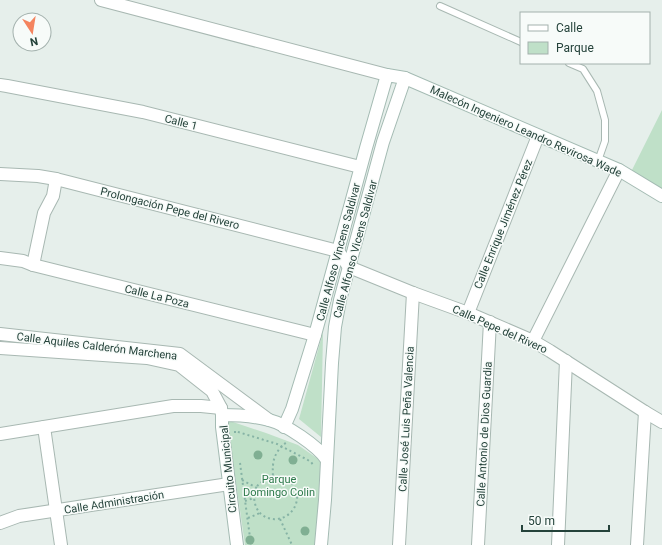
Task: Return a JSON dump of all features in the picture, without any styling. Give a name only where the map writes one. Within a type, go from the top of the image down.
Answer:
[{"type":"street","name":"Malecón Ingeniero Leandro Revirosa Wade","points":[[101,0],[387,76],[405,78],[619,170],[662,196]]},
{"type":"street","name":"Calle Alfoso Vincens Saldivar","points":[[284,427],[292,409],[315,335],[360,167],[387,76]]},
{"type":"street","name":"Calle Alfonso Vicens Saldivar","points":[[321,545],[325,500],[334,327],[383,142],[405,78]]},
{"type":"street","name":"Calle 1","points":[[0,85],[143,112],[360,167]]},
{"type":"street","name":"Calle Enrique Jiménez Pérez","points":[[468,313],[538,136]]},
{"type":"street","points":[[533,341],[619,170]]},
{"type":"street","name":"Prolongación Pepe del Rivero","points":[[0,174],[38,176],[56,179],[338,251]]},
{"type":"street","points":[[33,265],[44,213],[53,196],[56,179]]},
{"type":"street","points":[[338,251],[349,267]]},
{"type":"street","name":"Calle La Poza","points":[[0,258],[24,261],[33,265],[315,335]]},
{"type":"street","name":"Calle Pepe del Rivero","points":[[349,267],[468,313],[533,341],[662,422]]},
{"type":"street","name":"Calle José Luis Peña Valencia","points":[[399,545],[413,293]]},
{"type":"street","name":"Calle Antonio de Dios Guardia","points":[[478,545],[490,322]]},
{"type":"street","name":"Calle Aquiles Calderón Marchena","points":[[0,334],[180,354],[269,420]]},
{"type":"street","name":"Calle Aquiles Calderón Marchena","points":[[0,348],[147,358],[179,365],[212,391],[221,411]]},
{"type":"street","points":[[558,545],[566,361]]},
{"type":"street","name":"Circuito Municipal","points":[[0,434],[173,406],[201,406],[238,415],[269,420],[284,427],[311,444],[327,460]]},
{"type":"street","name":"Circuito Municipal","points":[[221,411],[237,545]]},
{"type":"street","points":[[637,545],[645,412]]},
{"type":"street","points":[[44,427],[61,545]]},
{"type":"street","name":"Calle Administración","points":[[0,523],[19,516],[229,484]]},
{"type":"lane","points":[[440,6],[520,42]]},
{"type":"lane","points":[[571,64],[583,69],[596,91],[605,120],[605,141],[598,161]]},
{"type":"path","points":[[236,437],[235,431],[281,446],[311,462],[316,470]]},
{"type":"path","points":[[273,477],[272,464],[274,457],[281,446],[297,435]]},
{"type":"path","points":[[239,459],[251,545]]},
{"type":"path","points":[[273,477],[288,480],[295,487],[296,492],[296,505],[292,512],[280,519],[269,519],[260,513],[255,504],[254,498],[259,484],[273,477]]},
{"type":"path","points":[[242,480],[257,488]]},
{"type":"path","points":[[245,501],[254,498]]},
{"type":"path","points":[[248,518],[260,513]]},
{"type":"path","points":[[280,519],[292,545]]},
{"type":"green space","points":[[662,110],[662,196],[629,176]]},
{"type":"green space","points":[[323,332],[321,437],[299,419]]},
{"type":"green space","name":"Parque Domingo Colin","points":[[227,420],[298,445],[321,461],[319,545],[245,545]]}]
